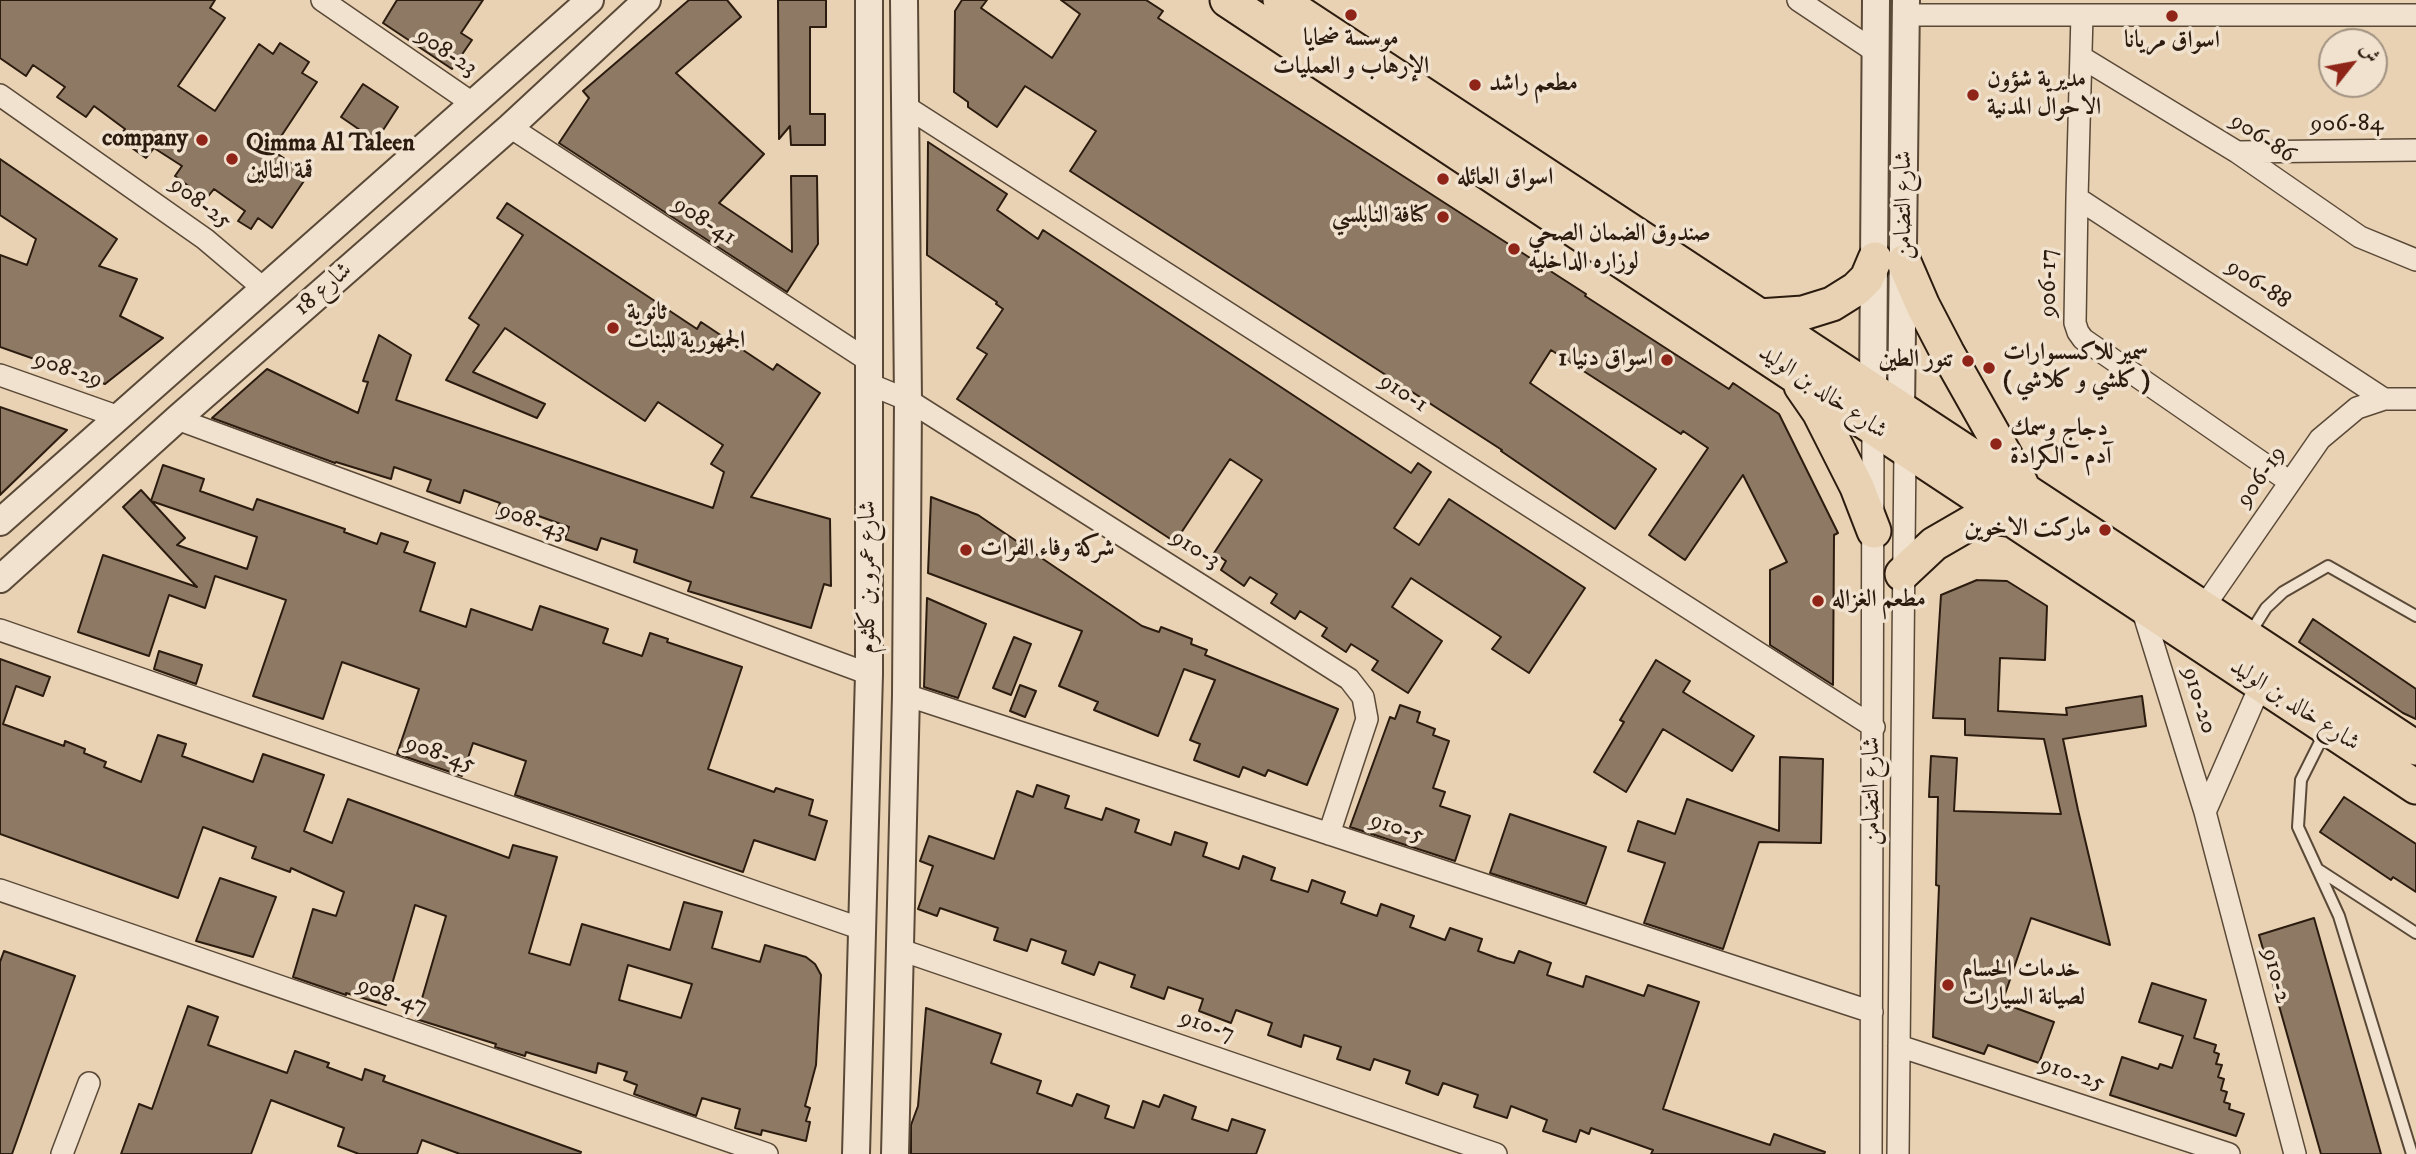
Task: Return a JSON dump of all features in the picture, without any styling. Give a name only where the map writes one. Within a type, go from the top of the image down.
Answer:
[{"type":"main road","name":"شارع خالد بن الوليد","points":[[1227,0],[1905,449],[2019,505],[2203,608],[2416,748]]},
{"type":"main road","name":"شارع خالد بن الوليد","points":[[1280,0],[1901,409],[2141,605],[2416,787]]},
{"type":"main road","points":[[1759,316],[1803,313],[1832,304],[1856,289],[1890,261],[1923,306],[2019,505],[1972,522],[1934,544],[1902,574]]},
{"type":"main road","points":[[1785,369],[1799,383],[1819,412],[1862,498],[1874,531]]},
{"type":"main road","points":[[2375,720],[2416,732]]},
{"type":"street","name":"908-23","points":[[322,0],[472,103]]},
{"type":"street","name":"شارع 18","points":[[0,522],[590,0]]},
{"type":"street","name":"شارع 18","points":[[0,579],[177,419],[510,127],[647,0]]},
{"type":"street","name":"شارع عمرو بن كلثوم","points":[[856,1154],[869,674],[869,0]]},
{"type":"street","name":"شارع عمرو بن كلثوم","points":[[895,1154],[906,695],[908,400],[904,0]]},
{"type":"street","points":[[1798,0],[1876,52]]},
{"type":"street","name":"شارع التضامن","points":[[1876,0],[1876,52],[1901,409]]},
{"type":"street","points":[[1906,8],[2082,15],[2416,15]]},
{"type":"street","name":"شارع التضامن","points":[[1873,391],[1890,261],[1906,8]]},
{"type":"street","name":"906-17","points":[[2082,15],[2077,198],[2078,332],[2083,339],[2290,482]]},
{"type":"street","name":"906-86","points":[[2081,57],[2237,152],[2361,237],[2416,260]]},
{"type":"street","name":"908-25","points":[[0,95],[267,284]]},
{"type":"street","name":"910-1","points":[[905,106],[1874,727]]},
{"type":"street","name":"908-41","points":[[510,127],[869,372]]},
{"type":"street","name":"906-84","points":[[2237,152],[2416,150]]},
{"type":"street","name":"906-88","points":[[2077,198],[2384,399]]},
{"type":"street","points":[[267,284],[299,312]]},
{"type":"street","name":"910-3","points":[[869,372],[908,400],[1349,679],[1363,697],[1367,719],[1329,834]]},
{"type":"street","name":"908-29","points":[[0,376],[119,417]]},
{"type":"street","points":[[2384,399],[2416,399]]},
{"type":"street","name":"906-19","points":[[2203,608],[2320,439],[2345,415],[2363,405],[2384,399]]},
{"type":"street","name":"908-43","points":[[177,419],[869,674]]},
{"type":"street","name":"شارع التضامن","points":[[1871,1154],[1873,427]]},
{"type":"street","name":"شارع التضامن","points":[[1898,1154],[1905,449]]},
{"type":"street","name":"910-20","points":[[2141,605],[2204,812]]},
{"type":"street","name":"908-45","points":[[0,630],[862,929]]},
{"type":"street","points":[[2204,812],[2261,684]]},
{"type":"street","name":"910-5","points":[[906,695],[1872,1012]]},
{"type":"street","name":"910-2","points":[[2204,812],[2295,1154]]},
{"type":"street","name":"908-47","points":[[0,890],[767,1154]]},
{"type":"street","name":"910-7","points":[[901,950],[1496,1154]]},
{"type":"street","name":"910-25","points":[[1899,1046],[2229,1154]]},
{"type":"street","points":[[62,1154],[89,1083]]},
{"type":"lane","points":[[2248,637],[2266,608],[2283,592],[2328,566],[2416,616]]},
{"type":"lane","points":[[2327,728],[2301,780],[2298,827],[2339,916],[2412,1154]]},
{"type":"lane","points":[[2319,870],[2416,933]]},
{"type":"building","points":[[0,0],[215,0],[210,8],[225,18],[178,86],[215,111],[259,44],[273,54],[280,43],[309,62],[302,73],[317,82],[272,150],[308,175],[272,228],[258,218],[251,229],[238,221],[245,211],[214,189],[206,199],[175,176],[182,166],[154,148],[146,158],[118,138],[125,129],[94,106],[86,117],[57,97],[65,87],[33,65],[26,76],[0,58]]},
{"type":"building","points":[[397,0],[483,0],[461,33],[472,40],[452,69],[383,23]]},
{"type":"building","points":[[689,0],[727,0],[741,17],[676,73],[764,154],[719,203],[792,252],[791,176],[817,176],[818,244],[787,292],[559,143],[589,98],[583,91]]},
{"type":"building","points":[[778,0],[826,0],[826,27],[810,27],[810,114],[825,114],[825,145],[791,145],[790,126],[779,139]]},
{"type":"building","points":[[962,0],[987,0],[981,8],[1052,58],[1080,14],[1061,0],[1146,0],[1163,11],[1158,18],[1729,389],[1733,383],[1779,414],[1838,533],[1834,535],[1833,685],[1770,645],[1770,570],[1787,562],[1743,475],[1685,560],[1649,535],[1708,448],[1683,431],[1681,434],[1551,350],[1530,383],[1656,469],[1615,529],[1502,450],[1070,171],[1096,131],[1025,86],[997,127],[968,107],[968,102],[954,92],[955,11]]},
{"type":"building","points":[[363,84],[398,107],[376,141],[341,117]]},
{"type":"building","points":[[928,142],[1007,194],[997,210],[1038,239],[1043,230],[1411,473],[1418,463],[1431,472],[1394,528],[1419,545],[1449,499],[1585,588],[1529,673],[1492,649],[1501,637],[1411,578],[1392,607],[1442,641],[1408,693],[1372,670],[1378,661],[1351,644],[1346,652],[1322,636],[1327,628],[1300,611],[1295,619],[1271,603],[1277,594],[1250,577],[1244,586],[1221,570],[1226,561],[1214,553],[1262,480],[1230,459],[1175,542],[957,399],[987,354],[977,348],[1003,309],[997,302],[927,255]]},
{"type":"building","points":[[0,159],[117,239],[99,266],[137,279],[120,316],[163,338],[105,384],[0,347],[0,255],[27,265],[36,239],[0,215]]},
{"type":"building","points":[[507,203],[697,329],[701,322],[773,370],[777,364],[820,393],[751,497],[830,519],[831,586],[824,584],[811,628],[688,591],[691,582],[634,562],[637,550],[601,538],[597,550],[565,539],[569,527],[533,514],[529,526],[496,515],[500,503],[464,490],[460,503],[427,491],[431,480],[394,467],[391,479],[335,463],[212,418],[267,369],[358,413],[368,382],[363,381],[379,335],[411,355],[396,400],[713,508],[724,472],[711,464],[723,445],[658,402],[645,421],[505,328],[473,372],[545,404],[537,418],[446,380],[479,325],[469,318],[523,235],[497,218]]},
{"type":"building","points":[[0,407],[67,430],[0,495]]},
{"type":"building","points":[[163,465],[204,479],[200,491],[253,510],[257,499],[345,529],[344,532],[377,544],[381,533],[408,542],[404,552],[435,563],[420,611],[466,627],[471,609],[532,630],[540,606],[608,629],[603,643],[642,656],[650,633],[668,639],[667,642],[742,667],[708,769],[774,792],[776,788],[813,800],[809,815],[827,821],[815,860],[754,840],[743,872],[515,795],[526,761],[473,743],[462,776],[397,754],[419,689],[342,662],[323,719],[253,696],[286,600],[215,576],[205,608],[169,595],[149,656],[78,632],[103,555],[197,587],[123,507],[141,490],[151,501]],"holes":[[[151,501],[257,537],[247,569],[177,545],[185,538]]]},
{"type":"building","points":[[931,497],[978,515],[1142,626],[1159,632],[1161,627],[1192,639],[1191,644],[1207,650],[1205,655],[1338,709],[1307,785],[1268,770],[1265,776],[1243,767],[1239,777],[1194,760],[1200,744],[1190,740],[1215,680],[1184,669],[1158,736],[1094,710],[1098,702],[1059,686],[1082,631],[928,573]]},
{"type":"building","points":[[1977,580],[2007,581],[2047,606],[2045,660],[2000,658],[1998,711],[2067,715],[2066,708],[2142,696],[2146,726],[2063,739],[2110,945],[2031,918],[2002,1003],[2054,1022],[2039,1063],[1988,1045],[1984,1054],[1933,1037],[1939,886],[1936,885],[1938,797],[1929,797],[1931,756],[1957,758],[1954,811],[2061,814],[2044,739],[1965,735],[1965,719],[1933,718],[1941,595]]},
{"type":"building","points":[[927,598],[986,624],[958,698],[924,687]]},
{"type":"building","points":[[2313,619],[2416,689],[2416,719],[2403,713],[2299,642]]},
{"type":"building","points":[[1014,637],[1031,644],[1011,695],[993,688]]},
{"type":"building","points":[[159,651],[202,665],[196,684],[154,669]]},
{"type":"building","points":[[0,659],[50,677],[43,696],[16,686],[3,724],[64,746],[65,741],[85,749],[84,753],[106,762],[104,767],[141,782],[158,735],[186,744],[182,756],[253,782],[263,754],[324,775],[304,831],[332,843],[348,799],[509,858],[513,845],[557,857],[529,953],[570,965],[582,924],[670,950],[684,902],[722,912],[712,948],[760,962],[765,945],[806,957],[815,964],[821,975],[816,1065],[805,1106],[810,1108],[806,1121],[810,1122],[806,1141],[762,1130],[761,1135],[735,1128],[740,1109],[702,1098],[696,1116],[634,1094],[637,1085],[624,1080],[627,1072],[598,1063],[596,1073],[526,1052],[525,1056],[416,1019],[446,916],[415,905],[386,1005],[293,977],[313,909],[336,916],[344,892],[291,868],[290,872],[252,858],[256,847],[203,827],[178,898],[0,834]],"holes":[[[628,965],[692,984],[681,1018],[619,1000]]]},
{"type":"building","points":[[1656,660],[1690,681],[1683,692],[1754,736],[1732,771],[1663,729],[1626,792],[1594,772],[1624,722],[1620,720]]},
{"type":"building","points":[[1020,685],[1036,691],[1025,717],[1010,711]]},
{"type":"building","points":[[1400,705],[1420,712],[1417,722],[1435,729],[1433,735],[1449,741],[1433,788],[1445,792],[1440,806],[1470,816],[1455,861],[1350,827],[1390,717],[1395,719]]},
{"type":"building","points":[[1780,757],[1823,759],[1821,843],[1759,842],[1723,949],[1644,923],[1665,863],[1628,851],[1638,821],[1675,834],[1687,799],[1779,831]]},
{"type":"building","points":[[1037,785],[1069,796],[1065,808],[1102,820],[1106,808],[1139,820],[1135,832],[1171,845],[1175,832],[1207,843],[1203,856],[1239,869],[1243,856],[1275,868],[1271,880],[1308,892],[1312,880],[1345,892],[1341,903],[1377,916],[1381,904],[1414,916],[1410,927],[1445,940],[1450,928],[1482,939],[1478,951],[1497,958],[1514,963],[1519,951],[1551,963],[1547,975],[1583,987],[1586,976],[1644,996],[1648,985],[1699,1002],[1663,1109],[1770,1145],[1774,1134],[1825,1152],[1651,1154],[1653,1150],[1591,1128],[1589,1134],[1580,1130],[1576,1142],[1543,1131],[1547,1120],[1511,1106],[1507,1118],[1474,1107],[1478,1095],[1443,1083],[1438,1095],[1406,1083],[1410,1071],[1374,1059],[1370,1070],[1337,1059],[1341,1047],[1304,1035],[1301,1047],[1268,1035],[1272,1023],[1236,1010],[1231,1023],[1199,1011],[1203,999],[1168,987],[1164,999],[1131,987],[1135,975],[1099,962],[1094,975],[1062,963],[1066,951],[1031,939],[1027,951],[994,940],[998,928],[940,908],[937,916],[918,909],[933,866],[920,861],[929,836],[994,859],[1017,791],[1033,797]]},
{"type":"building","points":[[2344,797],[2416,844],[2416,892],[2393,877],[2391,880],[2320,832]]},
{"type":"building","points":[[1510,814],[1606,847],[1586,904],[1490,873]]},
{"type":"building","points":[[220,878],[276,897],[253,957],[196,941]]},
{"type":"building","points":[[2314,918],[2381,1154],[2321,1154],[2259,935]]},
{"type":"building","points":[[4,951],[75,976],[12,1154],[0,1154],[0,962]]},
{"type":"building","points":[[2152,983],[2206,1000],[2194,1038],[2216,1045],[2214,1052],[2219,1054],[2216,1064],[2222,1065],[2218,1077],[2224,1079],[2221,1090],[2227,1092],[2224,1102],[2230,1104],[2229,1109],[2244,1114],[2236,1136],[2110,1095],[2122,1057],[2158,1069],[2160,1064],[2172,1068],[2183,1036],[2139,1022]]},
{"type":"building","points":[[188,1006],[218,1017],[208,1045],[287,1073],[295,1051],[329,1063],[327,1067],[362,1080],[365,1069],[385,1076],[383,1081],[581,1152],[460,1154],[422,1140],[417,1154],[359,1154],[338,1146],[344,1128],[271,1100],[251,1154],[121,1154],[139,1104],[152,1109]]},
{"type":"building","points":[[926,1008],[1001,1034],[991,1063],[1041,1081],[1037,1093],[1072,1106],[1077,1094],[1109,1106],[1105,1118],[1134,1128],[1143,1101],[1159,1107],[1164,1095],[1196,1107],[1192,1119],[1228,1131],[1232,1119],[1265,1130],[1256,1154],[911,1154],[911,1125],[918,1106]]},
{"type":"place","name":"موسسة ضحايا الإرهاب و العمليات","points":[[1351,15]]},
{"type":"place","name":"اسواق مريانا","points":[[2172,16]]},
{"type":"place","name":"مطعم راشد","points":[[1475,85]]},
{"type":"place","name":"مديرية شؤون الاحوال المدنية","points":[[1973,95]]},
{"type":"place","name":"company","points":[[202,140]]},
{"type":"place","name":"Qimma Al Taleen قمة التالين","points":[[232,159]]},
{"type":"place","name":"اسواق العائله","points":[[1443,179]]},
{"type":"place","name":"كنافة النابلسي","points":[[1443,217]]},
{"type":"place","name":"صندوق الضمان الصحي لوزاره الداخليه","points":[[1514,249]]},
{"type":"place","name":"ثانوية الجمهورية للبنات","points":[[613,328]]},
{"type":"place","name":"اسواق دنيا 1","points":[[1667,360]]},
{"type":"place","name":"تنور الطين","points":[[1968,361]]},
{"type":"place","name":"سمير للاكسسوارات ( كلشي و كلاشي )","points":[[1989,368]]},
{"type":"place","name":"دجاج وسمك آدم - الكرادة","points":[[1996,444]]},
{"type":"place","name":"ماركت الاخوين","points":[[2105,530]]},
{"type":"place","name":"شركة وفاء الفرات","points":[[966,550]]},
{"type":"place","name":"مطعم الغزاله","points":[[1818,601]]},
{"type":"place","name":"خدمات الحسام لصيانة السيارات","points":[[1948,985]]}]
